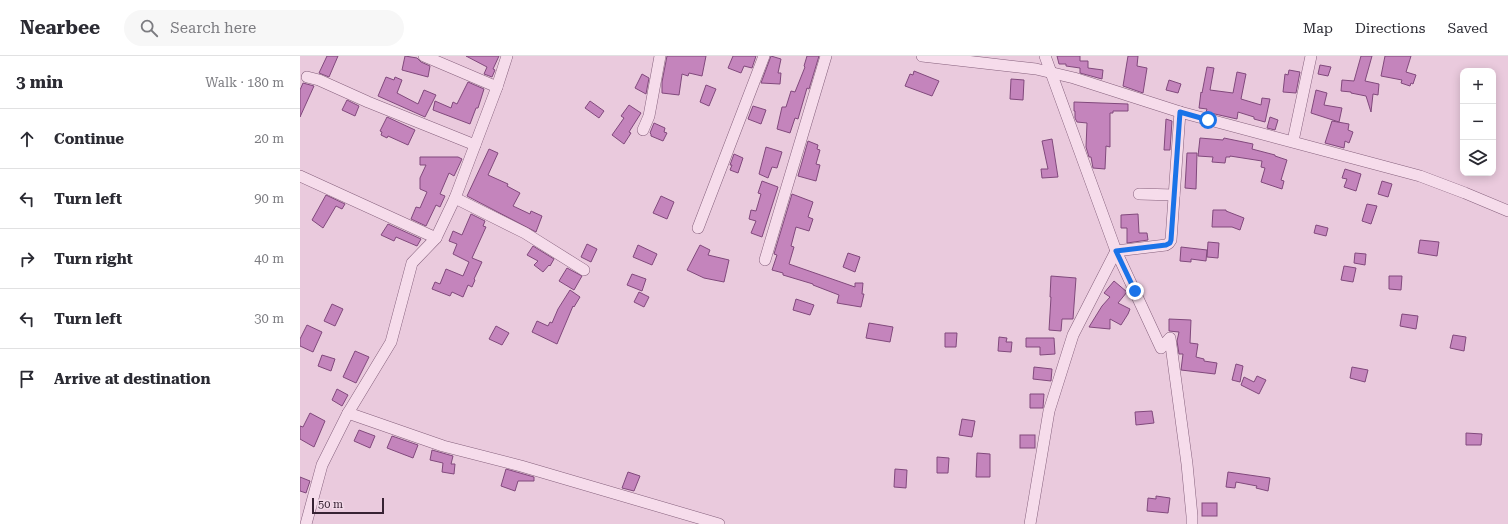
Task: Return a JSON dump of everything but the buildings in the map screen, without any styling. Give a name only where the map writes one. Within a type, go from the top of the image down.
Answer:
[{"type":"street","points":[[424,56],[497,87]]},
{"type":"street","points":[[306,524],[322,465],[348,413],[391,342],[412,263],[436,238],[455,198],[497,87],[507,56]]},
{"type":"street","points":[[643,130],[649,116],[660,56]]},
{"type":"street","points":[[698,228],[764,56]]},
{"type":"street","points":[[765,260],[826,56]]},
{"type":"street","points":[[922,56],[1036,69],[1074,78],[1180,112],[1420,176],[1465,193],[1508,212]]},
{"type":"street","points":[[1045,56],[1116,251],[1161,348],[1170,338],[1187,464],[1192,524]]},
{"type":"street","points":[[1293,141],[1311,56]]},
{"type":"street","points":[[307,77],[320,80],[368,102],[475,145]]},
{"type":"street","points":[[1116,251],[1166,245],[1170,243],[1180,112]]},
{"type":"street","points":[[300,176],[436,238]]},
{"type":"street","points":[[1139,194],[1174,195]]},
{"type":"street","points":[[455,198],[525,233],[584,270]]},
{"type":"street","points":[[1030,524],[1048,410],[1073,335],[1116,251]]},
{"type":"street","points":[[348,413],[444,446],[521,466],[719,524]]},
{"type":"route","points":[[1135,291],[1116,251],[1166,245],[1170,243],[1180,112],[1208,120]]}]
